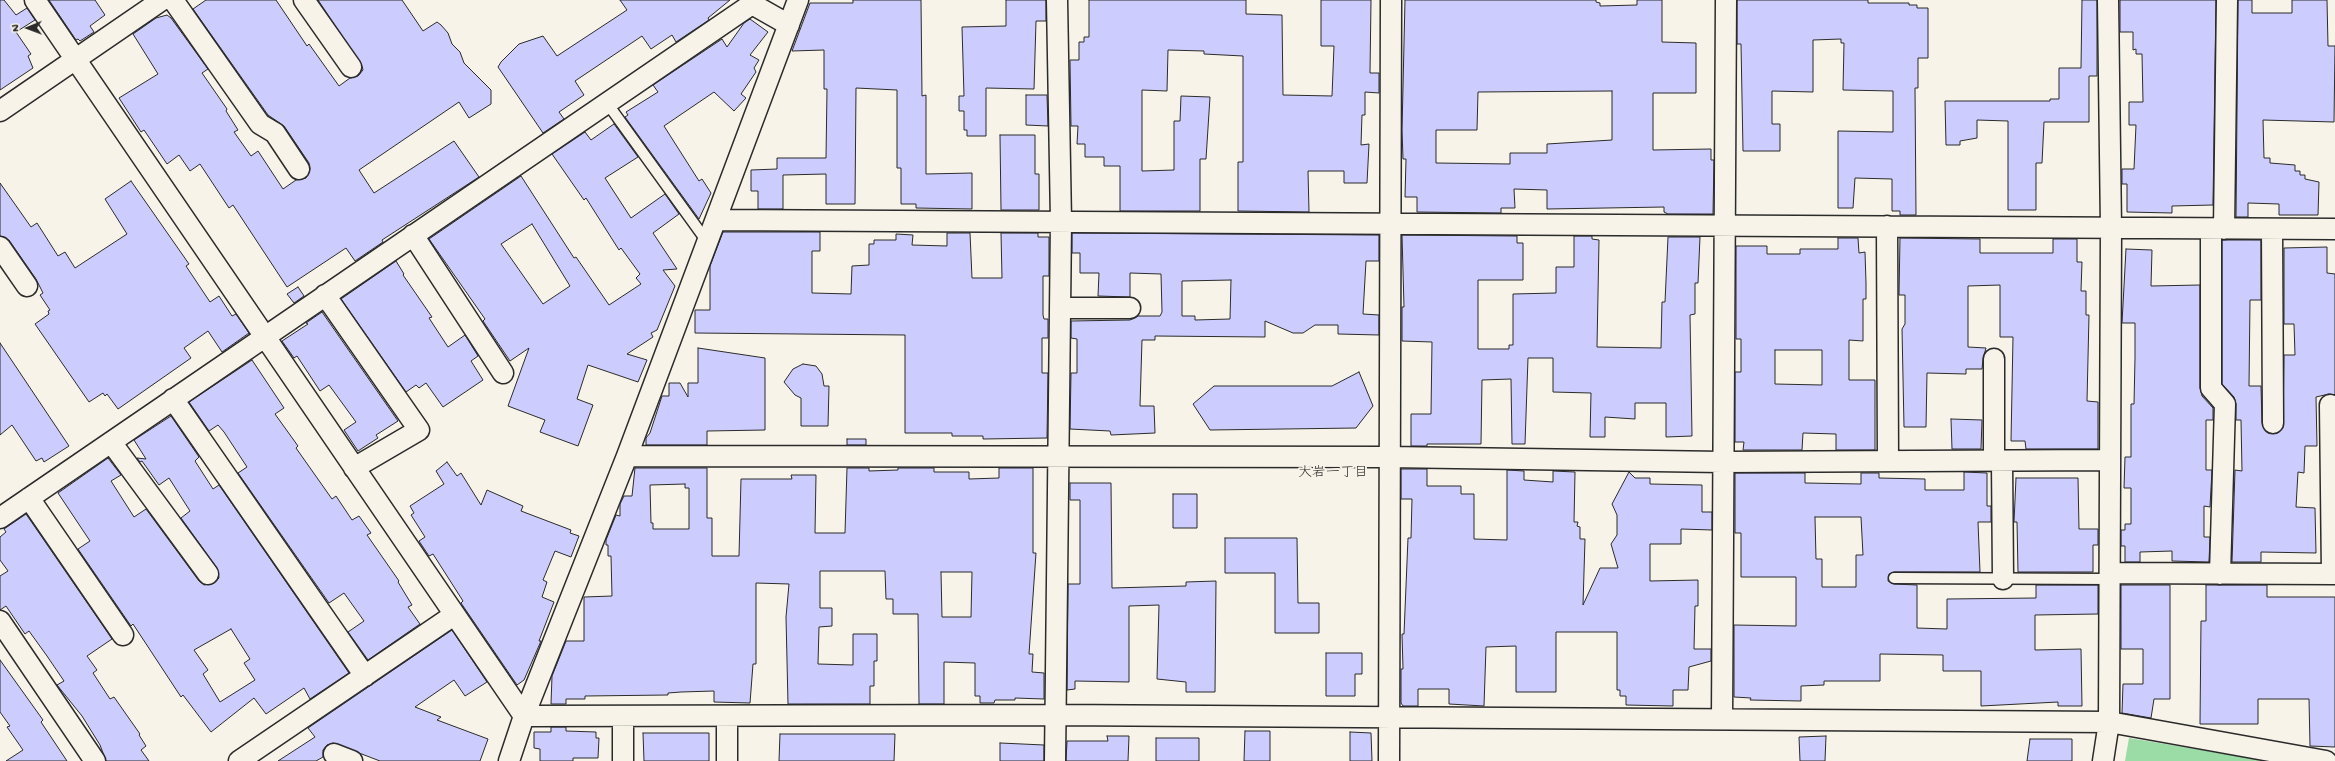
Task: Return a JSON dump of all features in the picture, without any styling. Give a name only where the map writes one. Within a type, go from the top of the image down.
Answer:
[{"type":"street","points":[[35,0],[524,716]]},
{"type":"street","points":[[0,111],[162,0]]},
{"type":"street","points":[[173,0],[260,124],[275,133],[299,169]]},
{"type":"street","points":[[304,0],[351,67]]},
{"type":"street","points":[[509,761],[524,716],[627,456],[717,220],[798,0]]},
{"type":"street","points":[[1056,761],[1061,221],[1057,0]]},
{"type":"street","points":[[1389,761],[1389,457],[1392,225],[1391,0]]},
{"type":"street","points":[[1722,719],[1722,462],[1726,0]]},
{"type":"street","points":[[2103,761],[2109,722],[2110,576],[2109,460],[2111,228],[2108,0]]},
{"type":"street","points":[[2220,574],[2225,404],[2211,388],[2227,0]]},
{"type":"street","points":[[0,518],[173,398],[607,103],[752,2],[789,25]]},
{"type":"street","points":[[717,220],[1061,221],[1392,225],[1724,224],[2335,229]]},
{"type":"street","points":[[1887,226],[1888,461]]},
{"type":"street","points":[[2272,229],[2273,423]]},
{"type":"street","points":[[412,235],[503,373]]},
{"type":"street","points":[[0,247],[27,286]]},
{"type":"street","points":[[325,295],[418,430],[354,468]]},
{"type":"street","points":[[1060,308],[1130,308]]},
{"type":"street","points":[[1994,359],[2003,579]]},
{"type":"street","points":[[173,398],[364,676]]},
{"type":"street","points":[[2110,576],[2333,574],[2330,405]]},
{"type":"street","points":[[111,442],[208,574]]},
{"type":"street","points":[[627,456],[1389,457],[1722,462],[2109,460]]},
{"type":"street","points":[[29,498],[123,635]]},
{"type":"street","points":[[239,761],[454,615]]},
{"type":"street","points":[[0,621],[95,761]]},
{"type":"street","points":[[524,716],[1056,715],[2109,722],[2326,761]]},
{"type":"street","points":[[623,761],[624,716]]},
{"type":"street","points":[[727,716],[727,761]]},
{"type":"lane","points":[[607,103],[708,243]]},
{"type":"lane","points":[[1894,578],[2003,579],[2110,576]]},
{"type":"green space","points":[[2129,738],[2267,761],[2125,761]]},
{"type":"building","points":[[0,0],[4,0],[16,15],[27,8],[35,20],[16,32],[31,54],[28,56],[33,68],[0,90]]},
{"type":"building","points":[[49,0],[95,0],[105,15],[90,26],[94,32],[80,41],[78,39],[76,40]]},
{"type":"building","points":[[206,0],[276,0],[307,46],[309,44],[339,86],[350,78],[358,76],[363,70],[362,66],[318,0],[402,0],[423,31],[437,22],[448,33],[452,44],[460,52],[464,63],[491,90],[491,104],[469,118],[459,102],[359,170],[374,193],[454,141],[479,177],[382,240],[383,242],[355,261],[346,248],[287,287],[233,205],[229,208],[200,164],[190,171],[179,155],[167,164],[144,130],[141,132],[119,98],[158,74],[133,34],[156,18],[167,15],[171,18],[208,69],[202,73],[227,109],[226,111],[238,130],[234,132],[251,156],[258,151],[283,189],[296,180],[306,178],[310,169],[309,163],[284,126],[268,115],[193,9]]},
{"type":"building","points":[[620,0],[730,0],[708,18],[709,20],[676,42],[672,35],[651,49],[642,36],[575,81],[584,95],[559,112],[564,119],[543,133],[498,67],[519,44],[543,36],[557,56],[627,10]]},
{"type":"building","points":[[853,0],[921,0],[922,96],[926,95],[926,174],[972,173],[972,209],[916,208],[916,204],[901,204],[901,168],[897,168],[897,90],[856,88],[855,204],[826,204],[826,174],[783,175],[783,209],[758,209],[758,191],[751,191],[751,170],[777,169],[777,158],[826,158],[827,89],[824,89],[824,50],[792,51],[810,3],[853,3]]},
{"type":"building","points":[[1006,0],[1046,0],[1046,21],[1036,21],[1034,89],[986,88],[986,136],[967,136],[967,130],[964,130],[964,111],[959,111],[959,96],[964,96],[962,27],[1006,26]]},
{"type":"building","points":[[1089,0],[1246,0],[1246,14],[1282,15],[1283,95],[1332,96],[1334,46],[1321,46],[1321,0],[1371,0],[1370,73],[1379,73],[1379,93],[1365,92],[1365,115],[1362,115],[1361,145],[1369,144],[1367,183],[1344,183],[1344,171],[1308,171],[1309,212],[1238,211],[1238,162],[1243,162],[1243,56],[1204,54],[1204,51],[1168,50],[1167,91],[1142,90],[1142,171],[1174,170],[1174,121],[1180,121],[1181,96],[1210,97],[1206,159],[1200,159],[1200,211],[1120,211],[1120,166],[1104,166],[1104,157],[1085,157],[1085,144],[1077,144],[1078,126],[1071,126],[1070,60],[1079,60],[1079,42],[1084,42],[1084,37],[1089,37]]},
{"type":"building","points":[[1405,0],[1596,0],[1596,2],[1600,3],[1600,6],[1637,5],[1637,0],[1662,0],[1662,42],[1696,43],[1696,93],[1653,93],[1653,150],[1711,149],[1711,160],[1714,160],[1713,214],[1668,214],[1664,212],[1664,207],[1547,209],[1547,190],[1514,189],[1515,208],[1501,208],[1501,213],[1417,212],[1417,197],[1405,197],[1406,159],[1403,159],[1402,130]],"holes":[[[1612,91],[1612,140],[1547,144],[1547,153],[1510,153],[1510,164],[1436,163],[1436,130],[1477,130],[1478,92]]]},
{"type":"building","points":[[1737,0],[1868,0],[1868,3],[1909,3],[1909,5],[1917,5],[1917,8],[1928,8],[1928,58],[1918,58],[1918,88],[1915,88],[1916,215],[1900,215],[1900,211],[1892,211],[1892,179],[1855,178],[1853,208],[1838,208],[1838,131],[1893,132],[1893,91],[1843,90],[1844,43],[1841,43],[1841,39],[1813,40],[1813,92],[1772,91],[1772,124],[1780,124],[1780,151],[1743,151],[1741,44],[1737,44]]},
{"type":"building","points":[[2082,0],[2097,0],[2097,76],[2089,76],[2089,122],[2044,122],[2042,163],[2036,163],[2036,210],[2008,210],[2008,121],[1977,120],[1977,138],[1960,141],[1960,145],[1946,145],[1945,101],[2050,101],[2050,99],[2059,99],[2059,68],[2081,68]]},
{"type":"building","points":[[2120,0],[2216,0],[2213,205],[2172,206],[2172,213],[2127,212],[2127,184],[2122,184],[2122,169],[2134,169],[2136,125],[2129,125],[2129,102],[2143,102],[2142,54],[2136,54],[2136,49],[2133,50],[2133,32],[2120,32]]},
{"type":"building","points":[[2238,0],[2252,0],[2252,13],[2292,13],[2292,0],[2327,0],[2328,46],[2335,46],[2334,122],[2263,120],[2264,158],[2270,158],[2270,163],[2295,165],[2295,171],[2300,171],[2300,175],[2305,175],[2305,179],[2319,182],[2318,215],[2279,215],[2279,204],[2248,203],[2248,217],[2236,217]]},
{"type":"building","points":[[750,19],[768,32],[750,55],[759,60],[754,68],[756,72],[741,94],[746,98],[734,111],[714,92],[664,126],[699,181],[702,179],[711,193],[699,219],[625,117],[628,115],[626,112],[658,92],[653,85],[722,39],[727,47],[744,23]]},
{"type":"building","points":[[1026,95],[1047,95],[1048,126],[1026,125]]},
{"type":"building","points":[[614,124],[638,157],[605,178],[631,218],[665,194],[679,214],[653,233],[677,269],[663,270],[675,286],[657,330],[651,333],[653,337],[627,354],[647,360],[638,382],[588,365],[577,399],[593,405],[578,446],[540,432],[545,420],[508,406],[529,348],[510,361],[483,321],[485,319],[429,239],[521,176],[574,258],[576,257],[609,305],[641,284],[636,278],[640,274],[621,248],[619,250],[586,198],[584,200],[552,154],[585,132],[591,140]],"holes":[[[532,224],[570,286],[543,304],[501,244]]]},
{"type":"building","points":[[1000,135],[1035,135],[1035,174],[1039,174],[1039,210],[1001,210]]},
{"type":"building","points":[[131,181],[189,264],[186,266],[210,302],[219,296],[232,316],[236,314],[249,333],[222,352],[208,331],[184,348],[191,358],[118,409],[107,394],[105,396],[103,393],[89,402],[35,324],[49,314],[48,311],[50,310],[40,295],[43,293],[36,279],[9,240],[0,236],[0,183],[31,227],[37,223],[58,256],[65,252],[75,268],[127,234],[105,199]]},
{"type":"building","points":[[723,232],[820,232],[820,251],[812,251],[812,293],[851,294],[852,266],[869,265],[869,244],[874,244],[874,240],[896,240],[896,234],[913,235],[912,245],[947,246],[947,233],[970,233],[972,278],[1002,278],[1001,233],[1038,233],[1038,237],[1049,237],[1049,276],[1043,276],[1043,315],[1044,319],[1048,319],[1048,338],[1042,338],[1042,373],[1048,373],[1047,438],[983,439],[983,436],[952,436],[952,433],[905,433],[905,335],[695,333],[695,310],[710,310],[710,266]]},
{"type":"building","points":[[1072,233],[1379,235],[1379,261],[1366,261],[1363,314],[1379,315],[1379,335],[1338,334],[1338,325],[1315,325],[1303,333],[1293,333],[1265,321],[1265,337],[1155,336],[1155,340],[1142,340],[1140,406],[1154,406],[1155,433],[1111,435],[1110,431],[1070,429],[1071,373],[1077,373],[1077,339],[1071,338],[1071,321],[1130,320],[1138,316],[1160,316],[1162,312],[1161,274],[1130,273],[1130,297],[1098,296],[1099,273],[1080,273],[1080,253],[1072,253]],"holes":[[[1231,280],[1230,319],[1195,320],[1195,316],[1182,316],[1182,281]]]},
{"type":"building","points":[[1402,235],[1517,236],[1517,243],[1523,243],[1523,280],[1478,280],[1478,349],[1509,349],[1509,345],[1513,345],[1513,294],[1556,293],[1556,267],[1574,267],[1574,236],[1592,236],[1592,239],[1599,240],[1597,347],[1661,348],[1662,302],[1665,302],[1668,237],[1700,237],[1698,283],[1695,283],[1695,314],[1690,315],[1692,436],[1666,437],[1666,403],[1635,403],[1635,419],[1605,417],[1605,437],[1590,437],[1591,393],[1553,392],[1553,358],[1528,358],[1525,444],[1512,444],[1511,379],[1482,380],[1481,444],[1427,444],[1427,446],[1411,446],[1411,414],[1431,414],[1432,342],[1402,341],[1402,307],[1404,307]]},
{"type":"building","points":[[1838,238],[1858,238],[1859,253],[1865,252],[1866,299],[1863,299],[1863,341],[1849,340],[1849,380],[1875,380],[1875,450],[1836,450],[1836,434],[1803,433],[1802,450],[1743,450],[1744,442],[1735,442],[1735,372],[1741,372],[1741,339],[1736,339],[1736,246],[1767,246],[1767,254],[1800,254],[1800,249],[1838,249]],"holes":[[[1775,350],[1822,350],[1822,385],[1775,384]]]},
{"type":"building","points":[[1900,238],[1980,239],[1980,253],[2053,253],[2053,239],[2077,239],[2077,262],[2082,262],[2081,291],[2086,291],[2086,315],[2089,315],[2087,401],[2098,402],[2098,449],[2026,449],[2025,441],[2011,441],[2013,337],[2000,337],[2000,285],[1968,286],[1968,347],[1986,348],[1982,369],[1966,369],[1966,374],[1927,373],[1926,427],[1904,427],[1902,329],[1905,324],[1905,295],[1899,295]]},
{"type":"building","points":[[2222,240],[2261,240],[2261,300],[2250,300],[2249,386],[2261,386],[2262,423],[2268,433],[2278,433],[2283,428],[2284,355],[2295,355],[2294,324],[2284,324],[2284,248],[2327,247],[2327,273],[2335,274],[2335,395],[2329,394],[2316,397],[2317,446],[2305,446],[2304,473],[2298,472],[2296,507],[2315,508],[2316,553],[2261,552],[2261,562],[2232,562],[2235,470],[2242,471],[2241,420],[2236,420],[2236,404],[2234,397],[2222,384]]},
{"type":"building","points":[[2126,249],[2152,250],[2151,286],[2200,285],[2200,388],[2202,396],[2213,408],[2213,420],[2206,420],[2206,470],[2212,470],[2210,507],[2204,506],[2204,537],[2210,537],[2209,562],[2172,561],[2172,551],[2140,552],[2140,562],[2125,562],[2125,546],[2121,546],[2121,530],[2125,530],[2125,524],[2131,524],[2131,488],[2124,488],[2125,457],[2131,457],[2131,404],[2134,404],[2135,358],[2135,323],[2122,323]]},
{"type":"building","points":[[396,261],[404,274],[403,275],[432,317],[429,318],[448,347],[465,335],[478,356],[471,361],[483,380],[443,407],[426,383],[419,388],[416,385],[406,392],[341,299]]},
{"type":"building","points":[[298,287],[304,296],[294,303],[287,294]]},
{"type":"building","points":[[322,312],[398,421],[376,435],[378,438],[358,451],[344,430],[356,422],[329,385],[320,391],[297,356],[294,358],[282,341],[308,324],[306,323]]},
{"type":"building","points":[[0,343],[69,446],[44,462],[42,458],[36,461],[12,425],[0,435]]},
{"type":"building","points":[[698,348],[765,358],[765,430],[707,431],[707,445],[646,445],[646,438],[650,433],[662,396],[669,396],[669,383],[680,383],[688,397],[688,383],[698,383]]},
{"type":"building","points":[[252,360],[284,408],[275,414],[298,446],[296,448],[332,499],[336,496],[352,520],[359,516],[371,533],[367,535],[399,581],[398,582],[412,605],[408,607],[420,624],[368,660],[348,632],[364,621],[344,593],[329,603],[238,473],[247,467],[224,432],[218,425],[209,431],[189,402]]},
{"type":"building","points":[[803,364],[816,366],[822,374],[824,386],[829,386],[828,426],[801,426],[801,398],[795,395],[784,382],[793,369]]},
{"type":"building","points":[[1359,372],[1373,406],[1356,428],[1210,430],[1193,404],[1214,386],[1332,386]]},
{"type":"building","points":[[171,416],[199,457],[195,461],[213,489],[219,485],[349,673],[310,699],[304,688],[266,714],[254,698],[211,732],[183,695],[181,697],[133,624],[131,626],[78,549],[90,541],[58,493],[108,458],[121,475],[111,481],[134,517],[146,509],[199,581],[204,585],[214,583],[219,578],[217,568],[181,518],[190,511],[169,478],[159,485],[142,461],[140,462],[137,458],[146,459],[134,440]],"holes":[[[231,629],[250,659],[244,663],[255,680],[220,702],[203,674],[208,670],[194,650]]]},
{"type":"building","points":[[1951,419],[1982,420],[1981,449],[1952,449]]},
{"type":"building","points":[[847,439],[866,439],[866,445],[847,445]]},
{"type":"building","points":[[447,462],[457,476],[461,473],[481,505],[487,490],[523,506],[521,511],[571,530],[570,533],[579,536],[571,557],[555,551],[543,580],[547,582],[542,597],[554,602],[539,641],[541,641],[524,680],[517,685],[461,603],[463,601],[433,554],[429,556],[419,541],[425,537],[411,515],[414,513],[410,506],[444,484],[436,471]]},
{"type":"building","points":[[635,468],[707,468],[707,518],[712,518],[712,556],[739,556],[741,479],[792,479],[791,475],[816,475],[815,533],[845,533],[847,468],[869,468],[869,471],[898,470],[898,468],[934,468],[934,472],[969,472],[969,479],[999,478],[999,468],[1033,468],[1033,553],[1036,553],[1029,654],[1033,654],[1032,672],[1044,673],[1044,699],[1015,698],[1015,700],[995,700],[994,703],[980,703],[980,696],[975,696],[975,663],[944,662],[944,704],[919,704],[918,614],[893,614],[893,599],[886,599],[885,571],[820,571],[820,608],[832,608],[832,626],[819,627],[818,664],[853,665],[853,634],[877,634],[877,661],[874,661],[874,686],[870,686],[870,704],[788,704],[786,617],[789,584],[756,583],[756,664],[753,664],[750,703],[714,702],[714,691],[668,693],[668,695],[585,696],[585,699],[566,699],[566,704],[551,704],[552,676],[566,641],[584,641],[584,597],[612,596],[611,556],[608,556],[608,545],[606,545],[606,540],[616,515],[620,516],[620,504],[624,496],[632,496]],"holes":[[[685,484],[685,488],[689,488],[689,529],[653,529],[653,523],[651,523],[650,485]],[[941,572],[972,572],[971,617],[942,617]]]},
{"type":"building","points":[[1401,469],[1427,469],[1427,486],[1461,486],[1461,494],[1474,494],[1474,539],[1507,540],[1507,470],[1524,471],[1524,480],[1553,482],[1553,471],[1575,472],[1574,522],[1578,522],[1577,526],[1580,527],[1580,539],[1585,539],[1583,605],[1600,568],[1618,568],[1611,544],[1617,535],[1617,515],[1612,504],[1629,472],[1635,478],[1650,478],[1650,484],[1702,485],[1702,512],[1712,512],[1712,530],[1681,529],[1681,544],[1650,544],[1650,581],[1698,580],[1698,606],[1695,606],[1694,649],[1711,649],[1711,661],[1689,667],[1688,690],[1673,690],[1673,706],[1626,705],[1626,696],[1620,696],[1620,690],[1617,690],[1617,632],[1556,632],[1556,692],[1516,692],[1516,646],[1486,647],[1484,706],[1449,704],[1449,689],[1418,689],[1418,706],[1403,706],[1401,703],[1401,669],[1403,669],[1402,634],[1404,634],[1408,538],[1411,538],[1412,499],[1401,499]]},
{"type":"building","points":[[1964,472],[1987,473],[1987,506],[1991,506],[1991,522],[1978,522],[1980,572],[1894,572],[1889,574],[1888,581],[1894,584],[1917,585],[1917,628],[1947,629],[1947,599],[2036,598],[2036,585],[2098,585],[2098,614],[2035,615],[2035,650],[2081,649],[2082,706],[2058,706],[2058,702],[1981,706],[1981,671],[1943,671],[1943,655],[1880,654],[1880,681],[1824,681],[1824,685],[1801,686],[1801,701],[1750,700],[1751,698],[1734,697],[1734,625],[1796,626],[1796,577],[1741,577],[1741,533],[1735,533],[1735,473],[1805,473],[1805,483],[1861,484],[1861,473],[1879,473],[1879,478],[1925,479],[1925,490],[1964,490]],"holes":[[[1815,517],[1861,517],[1863,555],[1856,555],[1856,587],[1822,587],[1822,559],[1816,559]]]},
{"type":"building","points":[[2016,478],[2078,478],[2079,529],[2098,529],[2098,545],[2093,545],[2093,572],[2018,572],[2017,522],[2014,522]]},
{"type":"building","points":[[1070,483],[1111,483],[1112,588],[1186,586],[1186,582],[1216,581],[1215,692],[1186,692],[1186,682],[1157,679],[1159,605],[1129,606],[1129,682],[1075,681],[1075,689],[1067,690],[1068,584],[1080,584],[1080,500],[1070,500]]},
{"type":"building","points":[[1173,494],[1197,494],[1197,528],[1173,528]]},
{"type":"building","points":[[26,514],[112,639],[87,656],[97,670],[93,673],[110,699],[114,697],[140,734],[139,735],[146,746],[141,750],[149,761],[106,761],[100,745],[82,716],[57,685],[64,681],[47,656],[29,631],[25,634],[6,606],[0,610],[0,576],[8,571],[0,560],[0,537],[6,532],[4,529]]},
{"type":"building","points":[[1225,538],[1297,538],[1298,603],[1319,603],[1319,633],[1275,633],[1275,573],[1225,573]]},
{"type":"building","points":[[2121,585],[2170,585],[2170,699],[2154,699],[2151,718],[2122,713],[2123,684],[2143,684],[2143,649],[2121,649]]},
{"type":"building","points":[[2206,585],[2267,585],[2267,597],[2335,597],[2335,747],[2310,746],[2309,699],[2258,699],[2258,724],[2200,724],[2201,621],[2206,621]]},
{"type":"building","points":[[452,630],[487,682],[465,696],[454,680],[415,707],[441,717],[437,720],[488,739],[480,761],[380,761],[333,743],[327,745],[323,750],[323,757],[316,761],[278,761],[315,737],[308,728]]},
{"type":"building","points":[[1326,653],[1362,653],[1362,674],[1355,674],[1355,696],[1326,696]]},
{"type":"building","points":[[0,660],[43,720],[41,722],[67,761],[6,761],[23,750],[7,727],[10,726],[0,712]]},
{"type":"building","points":[[551,727],[566,727],[566,731],[596,732],[596,738],[599,738],[598,758],[573,758],[573,761],[540,761],[540,749],[534,748],[534,732],[551,732]]},
{"type":"building","points":[[1245,731],[1270,731],[1270,761],[1244,761]]},
{"type":"building","points":[[1350,732],[1371,733],[1372,761],[1350,761]]},
{"type":"building","points":[[643,733],[709,733],[709,761],[644,761]]},
{"type":"building","points":[[780,734],[895,734],[894,761],[779,761]]},
{"type":"building","points":[[1107,736],[1129,736],[1128,761],[1066,761],[1067,741],[1108,741]]},
{"type":"building","points":[[1826,736],[1825,761],[1800,761],[1799,737]]},
{"type":"building","points":[[1156,738],[1199,738],[1199,761],[1156,761]]},
{"type":"building","points":[[2030,739],[2072,739],[2072,761],[2027,761]]},
{"type":"building","points":[[1000,743],[1044,745],[1044,761],[1000,761]]},
{"type":"district","name":"大岩一丁目","points":[[1333,474]]}]
